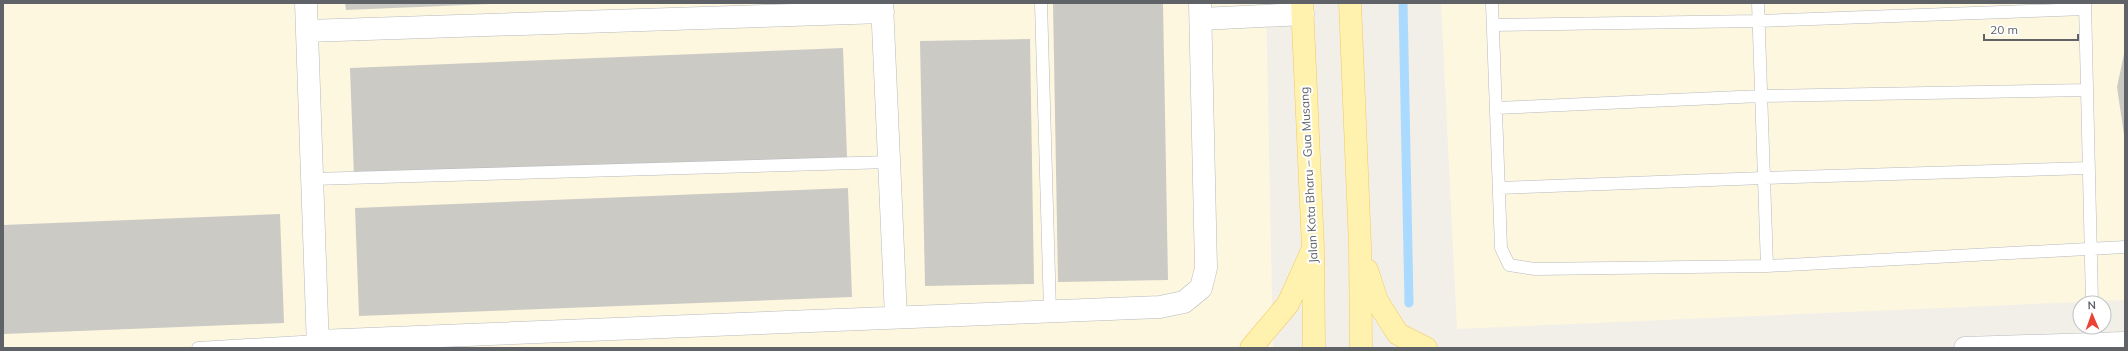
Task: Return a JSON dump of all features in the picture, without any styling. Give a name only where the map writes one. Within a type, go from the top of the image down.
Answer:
[{"type":"main road","points":[[1350,3],[1360,246],[1361,348]]},
{"type":"main road","name":"Jalan Kota Bharu – Gua Musang","points":[[1302,9],[1313,248],[1314,348]]},
{"type":"main road","points":[[1360,246],[1377,301],[1398,334],[1426,348]]},
{"type":"main road","points":[[1251,348],[1288,304],[1313,248]]},
{"type":"street","points":[[306,3],[318,345],[896,317],[1160,307],[1184,302],[1201,288],[1206,268],[1201,11],[1302,9]]},
{"type":"street","points":[[307,31],[883,7],[896,317]]},
{"type":"street","points":[[1965,348],[2093,336],[2125,343]]},
{"type":"lane","points":[[1041,3],[1050,311]]},
{"type":"lane","points":[[1492,3],[1501,248],[1509,265],[1535,269],[1767,266],[2125,246]]},
{"type":"lane","points":[[1758,3],[1767,266]]},
{"type":"lane","points":[[1493,25],[1758,21],[2085,6],[2092,295]]},
{"type":"lane","points":[[1496,108],[1761,96],[2087,90]]},
{"type":"lane","points":[[312,179],[890,162]]},
{"type":"lane","points":[[1499,188],[2090,168]]},
{"type":"lane","points":[[198,348],[318,345]]},
{"type":"shaded area","points":[[3,3],[1266,3],[1273,348],[3,348]]},
{"type":"shaded area","points":[[1441,3],[2125,3],[2125,300],[2112,301],[2112,295],[2072,295],[2072,302],[1457,329]]},
{"type":"building","points":[[345,3],[490,3],[490,4],[346,10]]},
{"type":"building","points":[[1053,3],[1163,3],[1168,280],[1058,282]]},
{"type":"building","points":[[1030,39],[1034,284],[925,286],[920,41]]},
{"type":"building","points":[[843,48],[847,157],[354,177],[350,68]]},
{"type":"building","points":[[2124,54],[2125,135],[2117,87]]},
{"type":"building","points":[[848,188],[852,297],[359,316],[355,208]]},
{"type":"building","points":[[280,214],[284,323],[3,334],[3,225]]},
{"type":"waterway","points":[[1403,3],[1409,303]]}]
